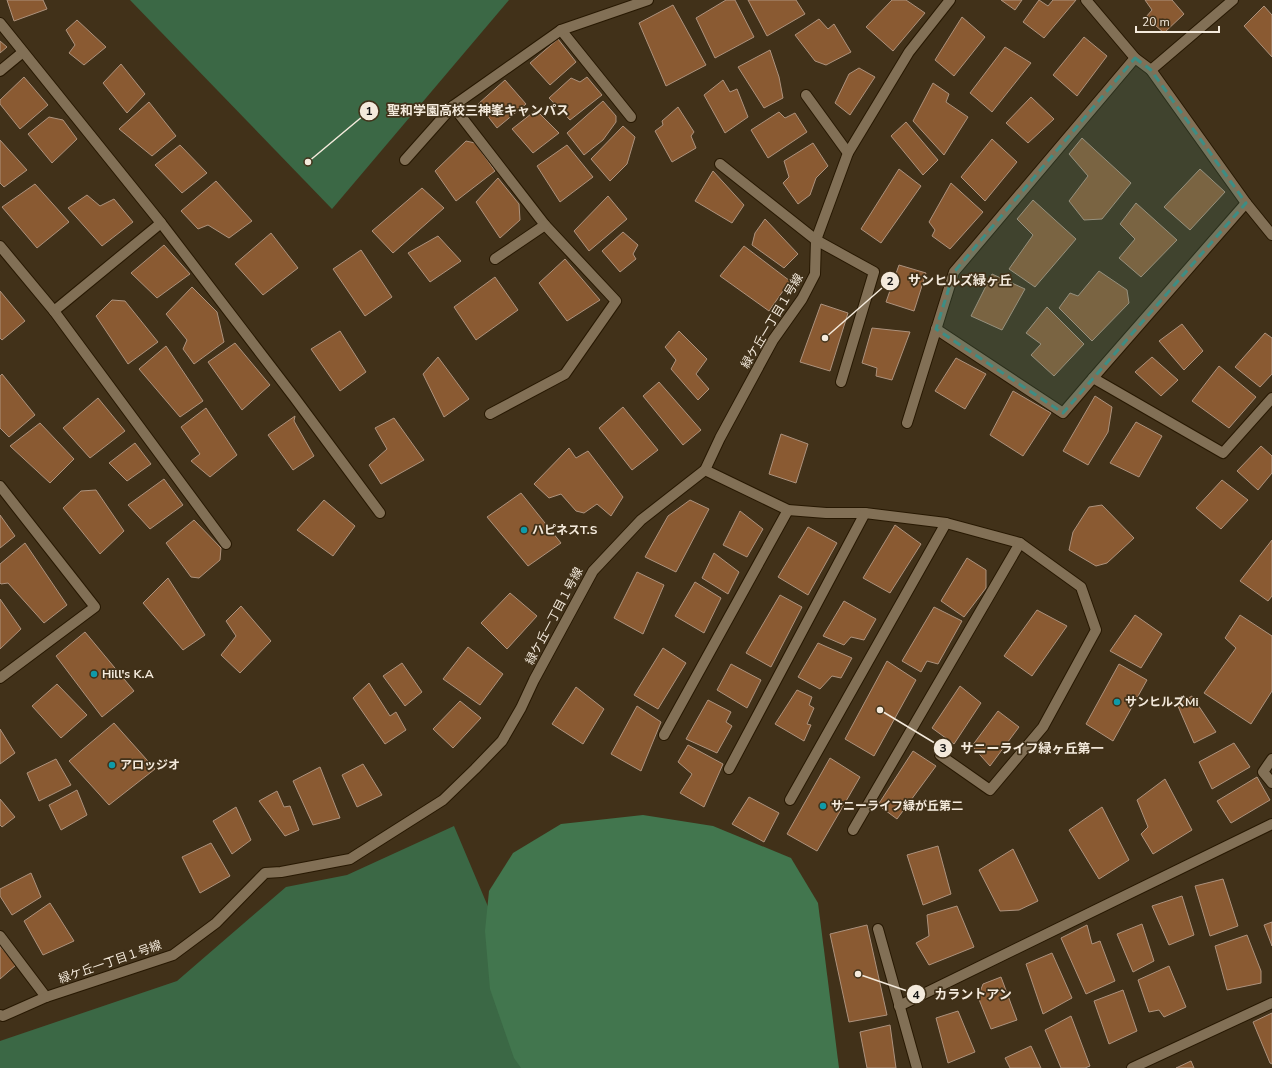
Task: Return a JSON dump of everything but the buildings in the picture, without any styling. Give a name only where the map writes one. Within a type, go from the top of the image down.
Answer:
[{"type":"street","points":[[405,160],[453,106],[561,30],[648,0]]},
{"type":"street","name":"緑ケ丘一丁目１号線","points":[[0,1015],[3,1016],[46,997],[173,955],[216,923],[265,873],[281,872],[350,859],[443,800],[502,741],[521,708],[534,680],[592,571],[641,520],[705,470],[720,438],[773,340],[802,299],[815,274],[816,240],[848,153],[909,52],[950,0]]},
{"type":"street","points":[[1086,0],[1135,58],[1151,70],[1246,203],[1272,234]]},
{"type":"street","points":[[1151,70],[1234,0]]},
{"type":"street","points":[[0,23],[161,223],[294,397],[380,513]]},
{"type":"street","points":[[561,30],[631,117]]},
{"type":"street","points":[[0,71],[23,52]]},
{"type":"street","points":[[907,423],[954,272],[1135,58]]},
{"type":"street","points":[[806,95],[848,153]]},
{"type":"street","points":[[453,106],[545,225],[616,301],[565,374],[490,414]]},
{"type":"street","points":[[720,164],[816,240],[874,272],[841,382]]},
{"type":"street","points":[[936,330],[1063,413],[1246,203]]},
{"type":"street","points":[[54,311],[161,223]]},
{"type":"street","points":[[495,259],[545,225]]},
{"type":"street","points":[[0,246],[54,311],[226,544]]},
{"type":"street","points":[[1093,378],[1223,453],[1272,398]]},
{"type":"street","points":[[705,470],[788,510],[826,513],[865,513],[946,523],[1020,544],[1081,587],[1096,630],[1043,726],[990,790],[940,756]]},
{"type":"street","points":[[0,486],[95,607],[0,678]]},
{"type":"street","points":[[664,735],[788,510]]},
{"type":"street","points":[[729,769],[865,513]]},
{"type":"street","points":[[790,800],[946,523]]},
{"type":"street","points":[[853,830],[1020,544]]},
{"type":"street","points":[[1272,760],[1263,772],[1272,783]]},
{"type":"street","points":[[898,1006],[1272,824]]},
{"type":"street","points":[[878,929],[898,1006],[917,1068]]},
{"type":"street","points":[[0,936],[46,997]]},
{"type":"street","points":[[1132,1068],[1272,1003]]},
{"type":"highlighted area","points":[[1135,58],[1151,70],[1246,203],[1063,413],[936,329],[954,272]]},
{"type":"green space","points":[[130,0],[509,0],[332,209]]},
{"type":"green space","points":[[643,815],[713,826],[791,858],[818,903],[839,1068],[521,1068],[514,1058],[490,989],[485,931],[489,891],[513,853],[561,824]]},
{"type":"green space","points":[[454,826],[556,1068],[0,1068],[0,1041],[177,981],[286,887],[347,875]]},
{"type":"place","name":"聖和学園高校三神峯キャンパス","points":[[308,162]]},
{"type":"place","name":"サンヒルズ緑ヶ丘","points":[[825,338]]},
{"type":"place","name":"ハピネスT.S","points":[[524,530]]},
{"type":"place","name":"Hill's K.A","points":[[94,674]]},
{"type":"place","name":"サンヒルズMi","points":[[1117,702]]},
{"type":"place","name":"サニーライフ緑ヶ丘第一","points":[[880,710]]},
{"type":"place","name":"アロッジオ","points":[[112,765]]},
{"type":"place","name":"サニーライフ緑が丘第二","points":[[823,806]]},
{"type":"place","name":"カラントアン","points":[[858,974]]}]
